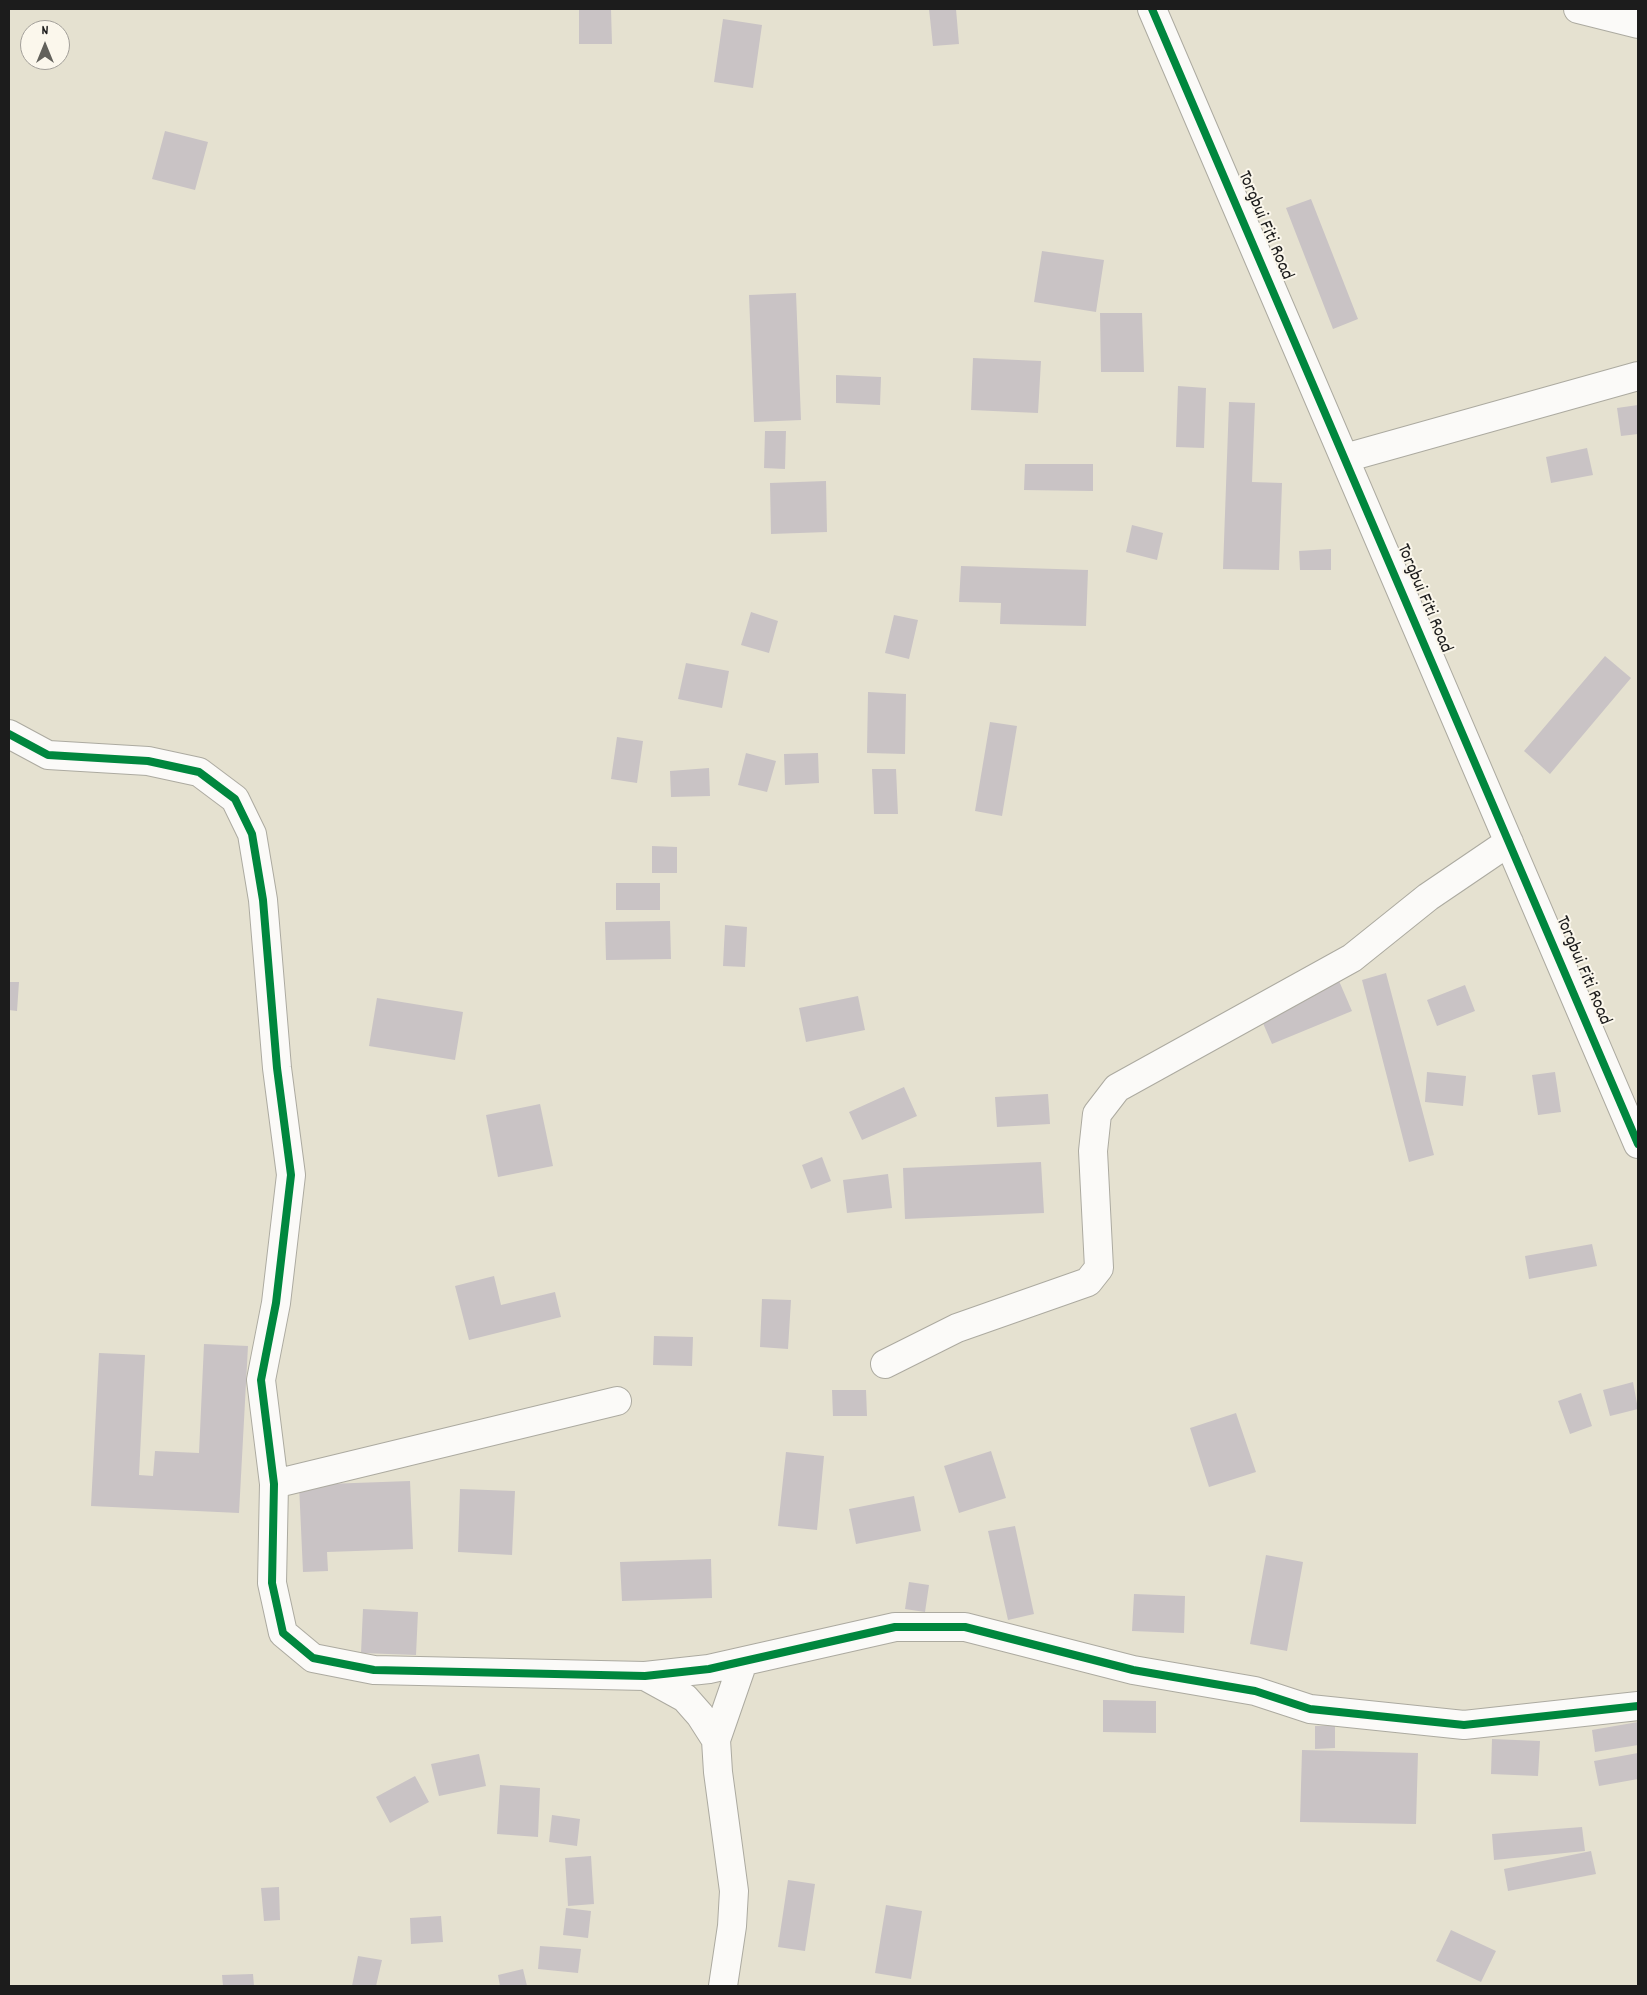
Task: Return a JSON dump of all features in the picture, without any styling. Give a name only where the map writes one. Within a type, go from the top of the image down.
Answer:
[{"type":"street","name":"Torgbui Fiti Road","points":[[1152,9],[1638,1144]]},
{"type":"street","points":[[1578,9],[1638,24]]},
{"type":"street","points":[[1345,458],[1638,376]]},
{"type":"street","points":[[9,734],[48,755],[148,761],[199,772],[235,799],[252,834],[263,900],[277,1068],[291,1175],[276,1303],[261,1380],[274,1484],[272,1583],[283,1633],[313,1658],[374,1670],[645,1676],[709,1669],[895,1627],[965,1627],[1133,1670],[1255,1691],[1310,1710],[1464,1725],[1638,1706]]},
{"type":"street","points":[[885,1364],[957,1328],[1088,1282],[1098,1268],[1093,1151],[1097,1114],[1117,1088],[1352,958],[1428,897],[1509,842]]},
{"type":"street","points":[[274,1484],[617,1401]]},
{"type":"street","points":[[723,1986],[732,1926],[734,1891],[718,1772],[716,1740],[743,1662]]},
{"type":"street","points":[[645,1676],[685,1698],[700,1715],[716,1740]]},
{"type":"building","points":[[579,9],[611,9],[612,44],[579,44]]},
{"type":"building","points":[[929,9],[956,9],[959,44],[933,46]]},
{"type":"building","points":[[723,19],[762,25],[753,88],[714,82]]},
{"type":"building","points":[[165,131],[208,142],[195,190],[152,179]]},
{"type":"building","points":[[1311,199],[1358,319],[1333,329],[1286,208]]},
{"type":"building","points":[[1042,251],[1104,260],[1096,312],[1034,302]]},
{"type":"building","points":[[796,293],[801,420],[754,422],[749,295]]},
{"type":"building","points":[[1100,313],[1142,313],[1144,372],[1101,372]]},
{"type":"building","points":[[973,358],[1041,361],[1038,413],[971,410]]},
{"type":"building","points":[[836,375],[881,377],[880,405],[836,403]]},
{"type":"building","points":[[1178,386],[1206,388],[1204,448],[1176,447]]},
{"type":"building","points":[[1229,402],[1255,403],[1252,482],[1282,483],[1279,570],[1223,569]]},
{"type":"building","points":[[1638,405],[1638,434],[1621,436],[1617,408]]},
{"type":"building","points":[[765,431],[786,431],[785,469],[764,468]]},
{"type":"building","points":[[1587,448],[1593,475],[1551,483],[1546,457]]},
{"type":"building","points":[[1025,464],[1093,464],[1093,491],[1024,490]]},
{"type":"building","points":[[826,481],[827,532],[771,534],[770,483]]},
{"type":"building","points":[[1132,525],[1163,533],[1157,560],[1126,552]]},
{"type":"building","points":[[1331,549],[1331,570],[1300,570],[1299,551]]},
{"type":"building","points":[[961,566],[1088,570],[1086,626],[1000,624],[1001,603],[959,602]]},
{"type":"building","points":[[751,612],[778,621],[769,653],[741,645]]},
{"type":"building","points":[[894,615],[918,620],[909,659],[885,653]]},
{"type":"building","points":[[1605,656],[1631,678],[1550,774],[1524,751]]},
{"type":"building","points":[[686,663],[729,671],[722,708],[678,699]]},
{"type":"building","points":[[868,692],[906,694],[905,754],[867,753]]},
{"type":"building","points":[[990,722],[1017,726],[1002,816],[975,811]]},
{"type":"building","points":[[617,737],[643,741],[637,783],[611,779]]},
{"type":"building","points":[[746,753],[776,761],[767,792],[738,785]]},
{"type":"building","points":[[818,753],[819,783],[785,785],[784,754]]},
{"type":"building","points":[[709,768],[710,796],[671,797],[670,771]]},
{"type":"building","points":[[872,769],[896,769],[898,814],[874,814]]},
{"type":"building","points":[[652,846],[677,847],[677,873],[652,873]]},
{"type":"building","points":[[616,883],[660,883],[660,910],[616,910]]},
{"type":"building","points":[[670,921],[671,959],[606,960],[605,922]]},
{"type":"building","points":[[725,925],[747,927],[745,967],[723,966]]},
{"type":"building","points":[[1386,973],[1434,1155],[1409,1162],[1362,980]]},
{"type":"building","points":[[1339,981],[1352,1011],[1272,1044],[1259,1014]]},
{"type":"building","points":[[9,982],[19,982],[17,1011],[9,1010]]},
{"type":"building","points":[[1465,985],[1475,1011],[1437,1026],[1427,1000]]},
{"type":"building","points":[[858,996],[865,1030],[806,1042],[799,1008]]},
{"type":"building","points":[[377,998],[463,1012],[455,1060],[369,1046]]},
{"type":"building","points":[[1427,1072],[1466,1076],[1463,1106],[1425,1102]]},
{"type":"building","points":[[1555,1072],[1561,1112],[1538,1115],[1532,1075]]},
{"type":"building","points":[[904,1087],[917,1116],[862,1140],[849,1112]]},
{"type":"building","points":[[1048,1094],[1050,1124],[997,1127],[995,1097]]},
{"type":"building","points":[[540,1104],[553,1166],[498,1177],[486,1115]]},
{"type":"building","points":[[822,1157],[831,1181],[811,1189],[802,1165]]},
{"type":"building","points":[[1041,1162],[1044,1213],[905,1219],[903,1168]]},
{"type":"building","points":[[888,1174],[892,1208],[847,1213],[843,1180]]},
{"type":"building","points":[[1592,1244],[1597,1266],[1529,1279],[1525,1256]]},
{"type":"building","points":[[494,1276],[501,1305],[555,1292],[561,1317],[469,1340],[455,1286]]},
{"type":"building","points":[[762,1299],[791,1300],[788,1349],[760,1347]]},
{"type":"building","points":[[654,1336],[693,1337],[692,1366],[653,1365]]},
{"type":"building","points":[[204,1344],[248,1346],[239,1513],[91,1506],[99,1353],[145,1355],[139,1475],[153,1476],[155,1451],[199,1453]]},
{"type":"building","points":[[1633,1382],[1638,1409],[1610,1416],[1603,1390]]},
{"type":"building","points":[[832,1390],[866,1390],[867,1416],[833,1416]]},
{"type":"building","points":[[1581,1393],[1592,1426],[1570,1434],[1558,1401]]},
{"type":"building","points":[[1236,1413],[1256,1472],[1209,1487],[1190,1428]]},
{"type":"building","points":[[991,1451],[1006,1498],[959,1513],[944,1466]]},
{"type":"building","points":[[786,1452],[824,1456],[817,1530],[778,1526]]},
{"type":"building","points":[[410,1481],[413,1549],[327,1552],[328,1571],[303,1572],[299,1485]]},
{"type":"building","points":[[460,1489],[515,1491],[512,1555],[458,1552]]},
{"type":"building","points":[[914,1496],[921,1531],[856,1544],[849,1509]]},
{"type":"building","points":[[1015,1526],[1034,1614],[1008,1620],[988,1531]]},
{"type":"building","points":[[1266,1555],[1303,1562],[1287,1651],[1250,1644]]},
{"type":"building","points":[[711,1559],[712,1598],[622,1601],[620,1562]]},
{"type":"building","points":[[909,1582],[929,1585],[925,1612],[905,1609]]},
{"type":"building","points":[[1134,1594],[1185,1596],[1184,1633],[1132,1631]]},
{"type":"building","points":[[363,1609],[418,1612],[416,1655],[361,1653]]},
{"type":"building","points":[[1103,1700],[1156,1701],[1156,1733],[1103,1732]]},
{"type":"building","points":[[1638,1722],[1638,1745],[1595,1752],[1592,1730]]},
{"type":"building","points":[[1335,1725],[1335,1748],[1315,1749],[1315,1726]]},
{"type":"building","points":[[1492,1739],[1540,1741],[1538,1776],[1491,1774]]},
{"type":"building","points":[[1302,1750],[1418,1753],[1416,1824],[1300,1822]]},
{"type":"building","points":[[1638,1753],[1638,1779],[1599,1786],[1594,1761]]},
{"type":"building","points":[[479,1754],[486,1786],[439,1796],[431,1764]]},
{"type":"building","points":[[415,1776],[429,1802],[390,1823],[376,1797]]},
{"type":"building","points":[[500,1785],[540,1788],[538,1837],[497,1834]]},
{"type":"building","points":[[552,1815],[580,1819],[577,1846],[549,1842]]},
{"type":"building","points":[[1582,1827],[1585,1851],[1494,1860],[1492,1834]]},
{"type":"building","points":[[1591,1851],[1596,1874],[1508,1891],[1504,1869]]},
{"type":"building","points":[[591,1856],[594,1904],[568,1906],[565,1858]]},
{"type":"building","points":[[788,1880],[815,1884],[805,1951],[778,1947]]},
{"type":"building","points":[[279,1887],[280,1920],[264,1921],[261,1888]]},
{"type":"building","points":[[886,1905],[922,1911],[911,1979],[875,1973]]},
{"type":"building","points":[[566,1908],[591,1911],[588,1938],[563,1935]]},
{"type":"building","points":[[441,1916],[443,1942],[411,1944],[410,1918]]},
{"type":"building","points":[[1451,1930],[1496,1951],[1481,1982],[1436,1961]]},
{"type":"building","points":[[540,1946],[581,1949],[578,1973],[538,1969]]},
{"type":"building","points":[[358,1956],[382,1960],[376,1986],[352,1986]]},
{"type":"building","points":[[523,1969],[527,1986],[500,1986],[498,1975]]},
{"type":"building","points":[[253,1974],[254,1986],[223,1986],[222,1975]]},
{"type":"cycle path","points":[[1152,9],[1638,1144]]},
{"type":"cycle path","points":[[9,734],[48,755],[148,761],[199,772],[235,799],[252,834],[263,900],[277,1068],[291,1175],[276,1303],[261,1380],[274,1484],[272,1583],[283,1633],[313,1658],[374,1670],[645,1676],[709,1669],[895,1627],[965,1627],[1133,1670],[1255,1691],[1310,1709],[1464,1725],[1638,1706]]}]
